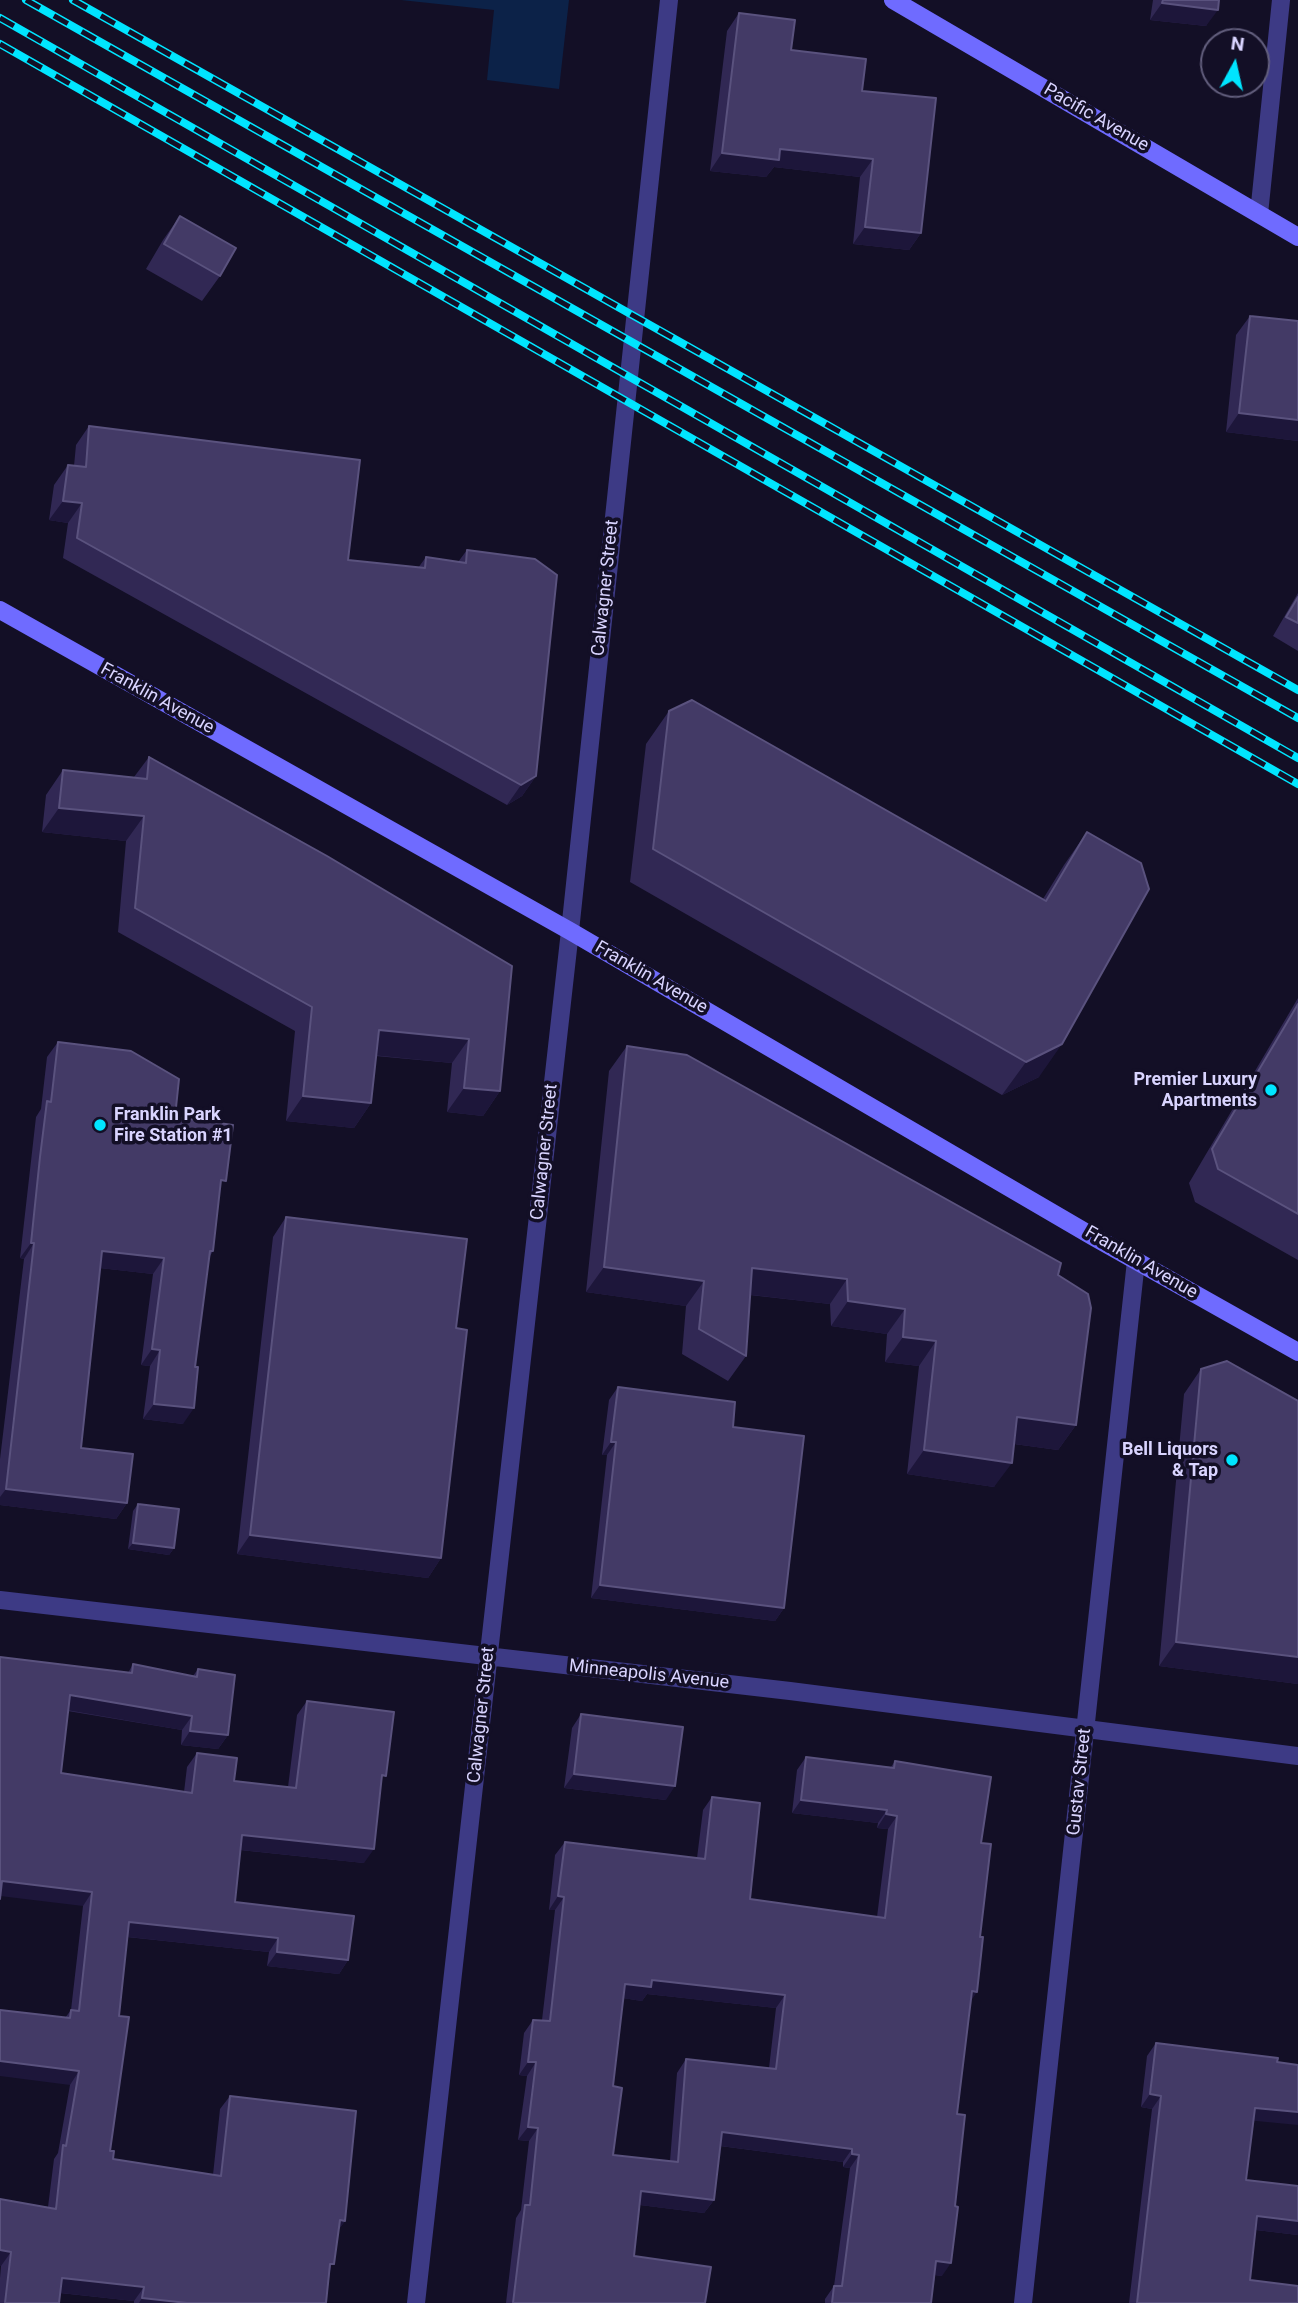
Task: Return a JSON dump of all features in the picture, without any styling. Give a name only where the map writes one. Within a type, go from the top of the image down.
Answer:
[{"type":"main road","name":"Pacific Avenue","points":[[893,0],[1298,237]]},
{"type":"main road","name":"Franklin Avenue","points":[[0,610],[570,931],[1136,1261],[1298,1352]]},
{"type":"street","name":"Calwagner Street","points":[[416,2303],[570,931],[669,0]]},
{"type":"street","points":[[1259,214],[1281,0]]},
{"type":"street","name":"Gustav Street","points":[[1023,2303],[1136,1261]]},
{"type":"street","name":"Minneapolis Avenue","points":[[0,1600],[789,1691],[1298,1756]]},
{"type":"water","points":[[401,0],[569,0],[559,89],[487,80],[494,10]]},
{"type":"building","points":[[1163,0],[1219,0],[1218,10],[1162,3]]},
{"type":"building","points":[[739,13],[795,20],[791,50],[866,59],[862,91],[936,98],[921,233],[865,227],[873,159],[780,149],[779,160],[722,153]]},
{"type":"building","points":[[180,216],[236,248],[220,276],[164,244]]},
{"type":"building","points":[[1250,316],[1298,321],[1298,420],[1239,413]]},
{"type":"building","points":[[89,426],[360,460],[348,560],[425,568],[426,557],[466,563],[467,550],[535,559],[557,575],[536,776],[521,785],[77,538],[82,503],[63,501],[68,465],[86,467]]},
{"type":"building","points":[[1298,597],[1298,623],[1286,617]]},
{"type":"building","points":[[692,700],[1046,901],[1087,832],[1141,863],[1149,889],[1062,1044],[1026,1062],[653,849],[669,711]]},
{"type":"building","points":[[149,757],[327,856],[512,966],[500,1091],[464,1088],[469,1039],[379,1030],[371,1103],[303,1096],[312,1007],[135,908],[144,816],[59,808],[63,770],[147,779]]},
{"type":"building","name":"Premier Luxury Apartments","points":[[1298,1004],[1298,1214],[1218,1169],[1212,1149]]},
{"type":"building","points":[[58,1042],[131,1051],[179,1079],[175,1117],[233,1125],[226,1181],[221,1180],[213,1251],[210,1251],[195,1367],[198,1367],[194,1408],[154,1404],[160,1350],[152,1349],[164,1258],[102,1251],[81,1448],[133,1454],[127,1503],[6,1489],[34,1243],[31,1243],[40,1157],[47,1101],[51,1102]]},
{"type":"building","points":[[627,1046],[687,1055],[1061,1263],[1058,1275],[1088,1294],[1091,1308],[1076,1425],[1017,1417],[1012,1463],[924,1450],[936,1341],[903,1337],[905,1309],[848,1301],[847,1279],[752,1268],[746,1356],[699,1329],[704,1281],[604,1267]]},
{"type":"building","points":[[286,1217],[467,1239],[456,1328],[467,1330],[441,1558],[250,1535]]},
{"type":"building","points":[[1227,1361],[1298,1401],[1298,1657],[1176,1642],[1201,1369]]},
{"type":"building","points":[[618,1387],[735,1402],[733,1427],[804,1436],[784,1608],[600,1585],[616,1442],[611,1442]]},
{"type":"building","points":[[138,1504],[179,1509],[174,1548],[133,1543]]},
{"type":"building","points":[[0,1657],[132,1673],[133,1664],[197,1677],[198,1669],[235,1675],[228,1735],[190,1731],[192,1716],[70,1695],[61,1773],[192,1793],[197,1753],[237,1758],[234,1781],[296,1788],[307,1701],[394,1712],[386,1776],[382,1775],[374,1849],[242,1835],[235,1902],[354,1916],[348,1960],[277,1952],[278,1938],[129,1922],[119,2016],[129,2017],[110,2151],[114,2151],[113,2159],[221,2176],[230,2096],[356,2111],[345,2221],[340,2220],[334,2264],[330,2264],[326,2303],[187,2303],[142,2298],[144,2287],[62,2278],[59,2303],[5,2303],[11,2252],[0,2250],[0,2199],[56,2209],[63,2145],[66,2146],[79,2071],[0,2061],[0,2010],[70,2018],[71,2010],[79,2011],[92,1892],[2,1881],[0,1899]]},
{"type":"building","points":[[581,1714],[683,1727],[675,1786],[574,1774]]},
{"type":"building","points":[[806,1757],[894,1768],[895,1761],[991,1777],[981,1843],[991,1844],[980,1937],[983,1937],[977,1992],[972,1991],[957,2114],[965,2115],[955,2206],[958,2207],[951,2263],[936,2261],[931,2303],[832,2303],[834,2286],[842,2286],[859,2155],[852,2154],[852,2149],[722,2132],[714,2200],[641,2191],[634,2256],[711,2267],[705,2303],[513,2303],[525,2205],[530,2205],[538,2128],[528,2127],[536,2062],[528,2062],[533,2020],[550,2021],[564,1897],[558,1896],[565,1842],[705,1859],[712,1797],[760,1803],[750,1899],[885,1918],[897,1816],[886,1814],[887,1810],[801,1800]],"holes":[[[652,1980],[785,1995],[776,2069],[686,2059],[678,2162],[613,2155],[622,2088],[613,2086],[625,1984],[651,1987]]]},
{"type":"building","points":[[1156,2043],[1278,2058],[1277,2062],[1298,2065],[1298,2112],[1255,2108],[1246,2180],[1298,2186],[1298,2221],[1257,2216],[1250,2280],[1298,2286],[1298,2303],[1137,2303],[1161,2096],[1150,2094]]},
{"type":"railway","points":[[26,0],[1298,718]]},
{"type":"railway","points":[[73,0],[1298,690]]},
{"type":"railway","points":[[0,18],[1298,758]]},
{"type":"railway","points":[[0,44],[1298,784]]},
{"type":"place","name":"Premier Luxury Apartments","points":[[1271,1090]]},
{"type":"place","name":"Franklin Park Fire Station #1","points":[[100,1125]]},
{"type":"place","name":"Bell Liquors & Tap","points":[[1232,1460]]}]
